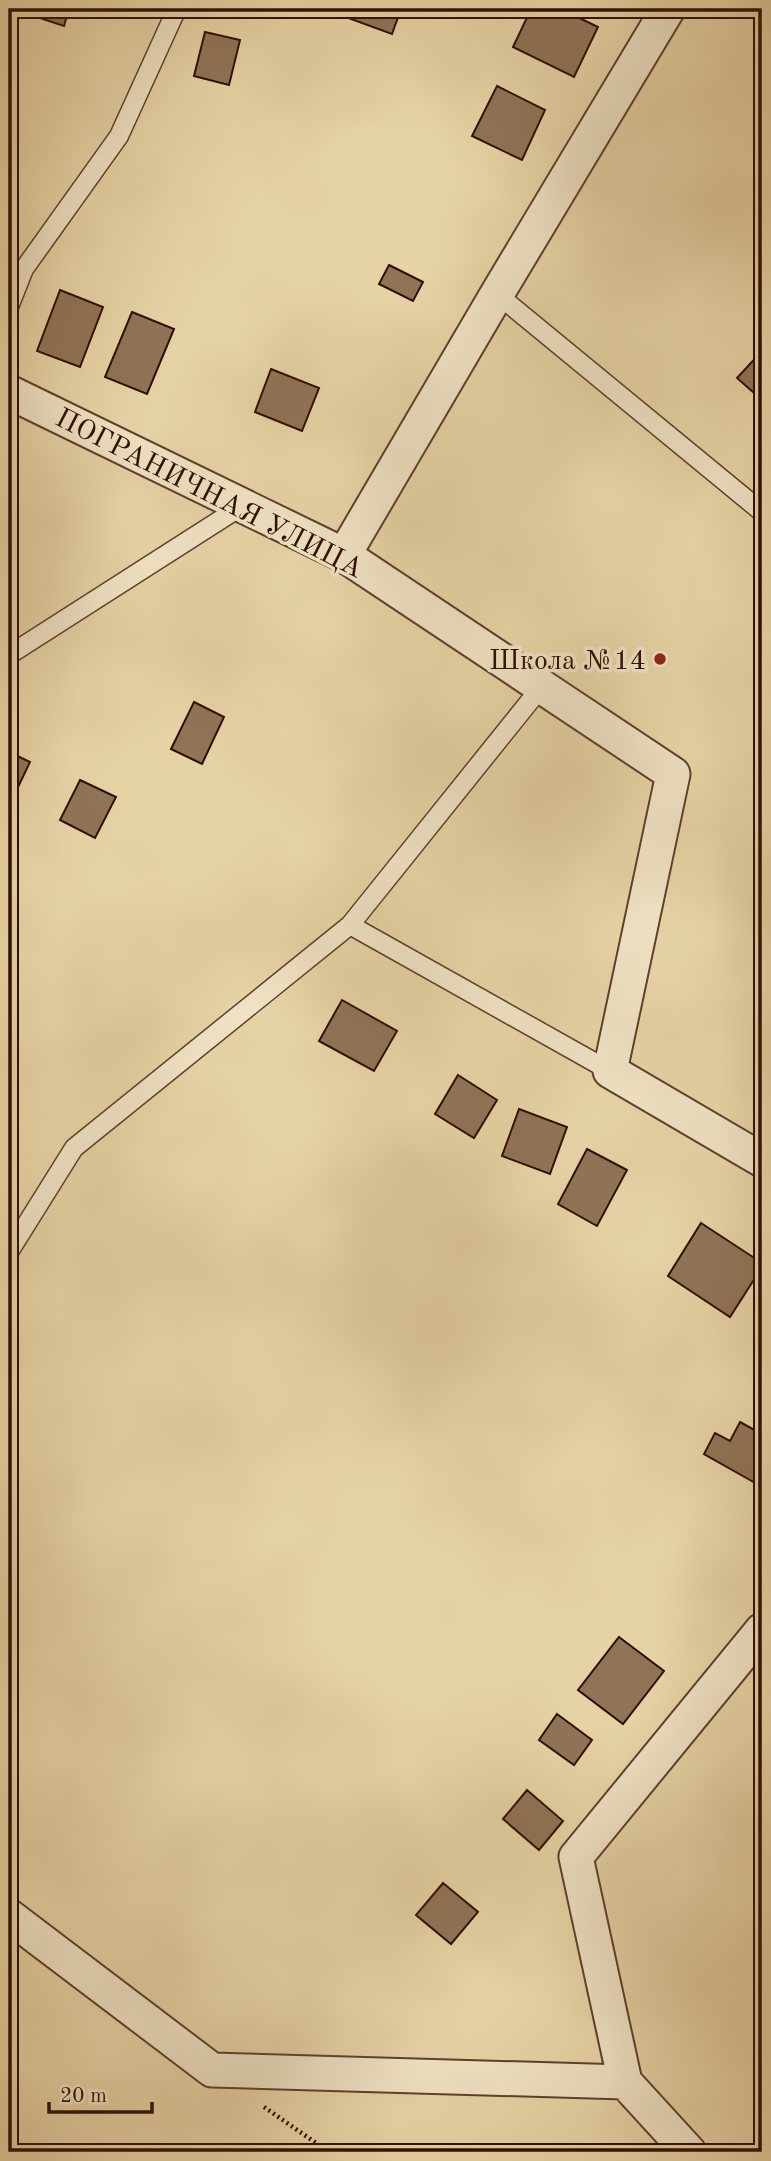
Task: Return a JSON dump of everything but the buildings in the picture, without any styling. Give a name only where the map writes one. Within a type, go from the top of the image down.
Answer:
[{"type":"street","points":[[344,555],[668,9]]},
{"type":"street","name":"ПОГРАНИЧНАЯ УЛИЦА","points":[[9,392],[344,555],[673,774],[610,1071]]},
{"type":"street","points":[[610,1071],[762,1160]]},
{"type":"street","points":[[689,2152],[625,2082],[576,1857],[762,1630]]},
{"type":"street","points":[[9,1916],[212,2070],[625,2082]]},
{"type":"lane","points":[[9,307],[24,269],[119,136],[174,15]]},
{"type":"lane","points":[[497,294],[762,512]]},
{"type":"lane","points":[[9,655],[242,506]]},
{"type":"lane","points":[[9,1252],[74,1148],[350,925],[542,686]]},
{"type":"lane","points":[[350,925],[610,1071]]},
{"type":"path","points":[[254,2100],[328,2152]]},
{"type":"place","name":"Школа №14","points":[[660,659]]}]
